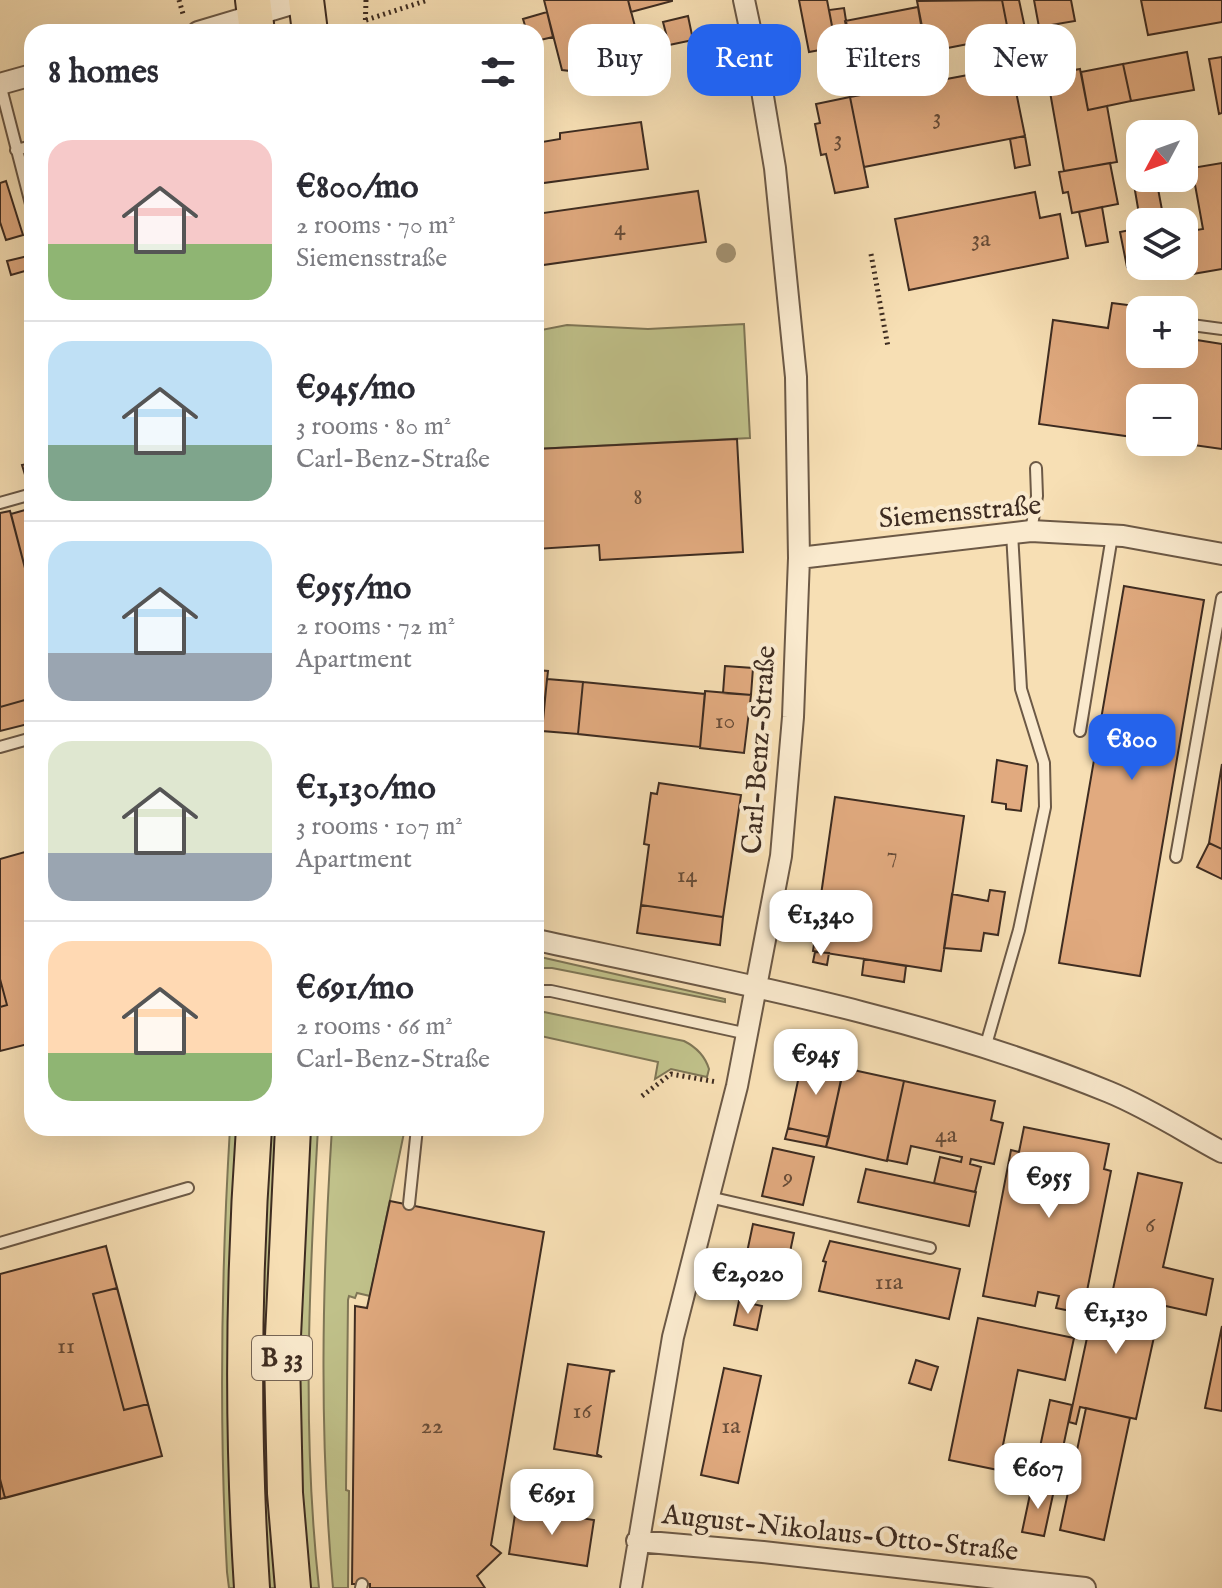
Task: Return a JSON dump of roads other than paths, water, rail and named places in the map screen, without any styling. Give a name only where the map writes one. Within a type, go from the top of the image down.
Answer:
[{"type":"main road","points":[[305,0],[309,24]]},
{"type":"main road","name":"B 33","points":[[252,1588],[245,1485],[244,1333],[254,1136]]},
{"type":"main road","name":"B 33","points":[[293,1136],[282,1370],[285,1493],[293,1588]]},
{"type":"street","points":[[226,24],[305,0]]},
{"type":"street","name":"Carl-Benz-Straße","points":[[631,1588],[673,1337],[748,1034],[781,856],[793,717],[799,558],[796,377],[775,168],[744,0]]},
{"type":"street","points":[[0,84],[24,77]]},
{"type":"street","name":"Siemensstraße","points":[[799,558],[1022,532],[1112,536],[1222,554]]},
{"type":"street","points":[[544,942],[756,987],[949,1035],[1112,1093],[1222,1152]]},
{"type":"street","name":"August-Nikolaus-Otto-Straße","points":[[637,1541],[777,1553],[1085,1588]]},
{"type":"lane","points":[[0,84],[24,179]]},
{"type":"lane","points":[[16,150],[24,148]]},
{"type":"lane","points":[[1198,326],[1222,329]]},
{"type":"lane","points":[[985,1048],[1019,930],[1045,807],[1044,763],[1021,689],[1022,532],[1037,496],[1036,468]]},
{"type":"lane","points":[[0,503],[24,496]]},
{"type":"lane","points":[[1080,731],[1112,536]]},
{"type":"lane","points":[[1176,857],[1222,598]]},
{"type":"lane","points":[[0,747],[24,740]]},
{"type":"lane","points":[[544,991],[748,1034]]},
{"type":"lane","points":[[409,1204],[416,1136]]},
{"type":"lane","points":[[0,1243],[188,1188]]},
{"type":"lane","points":[[709,1197],[930,1248]]}]
